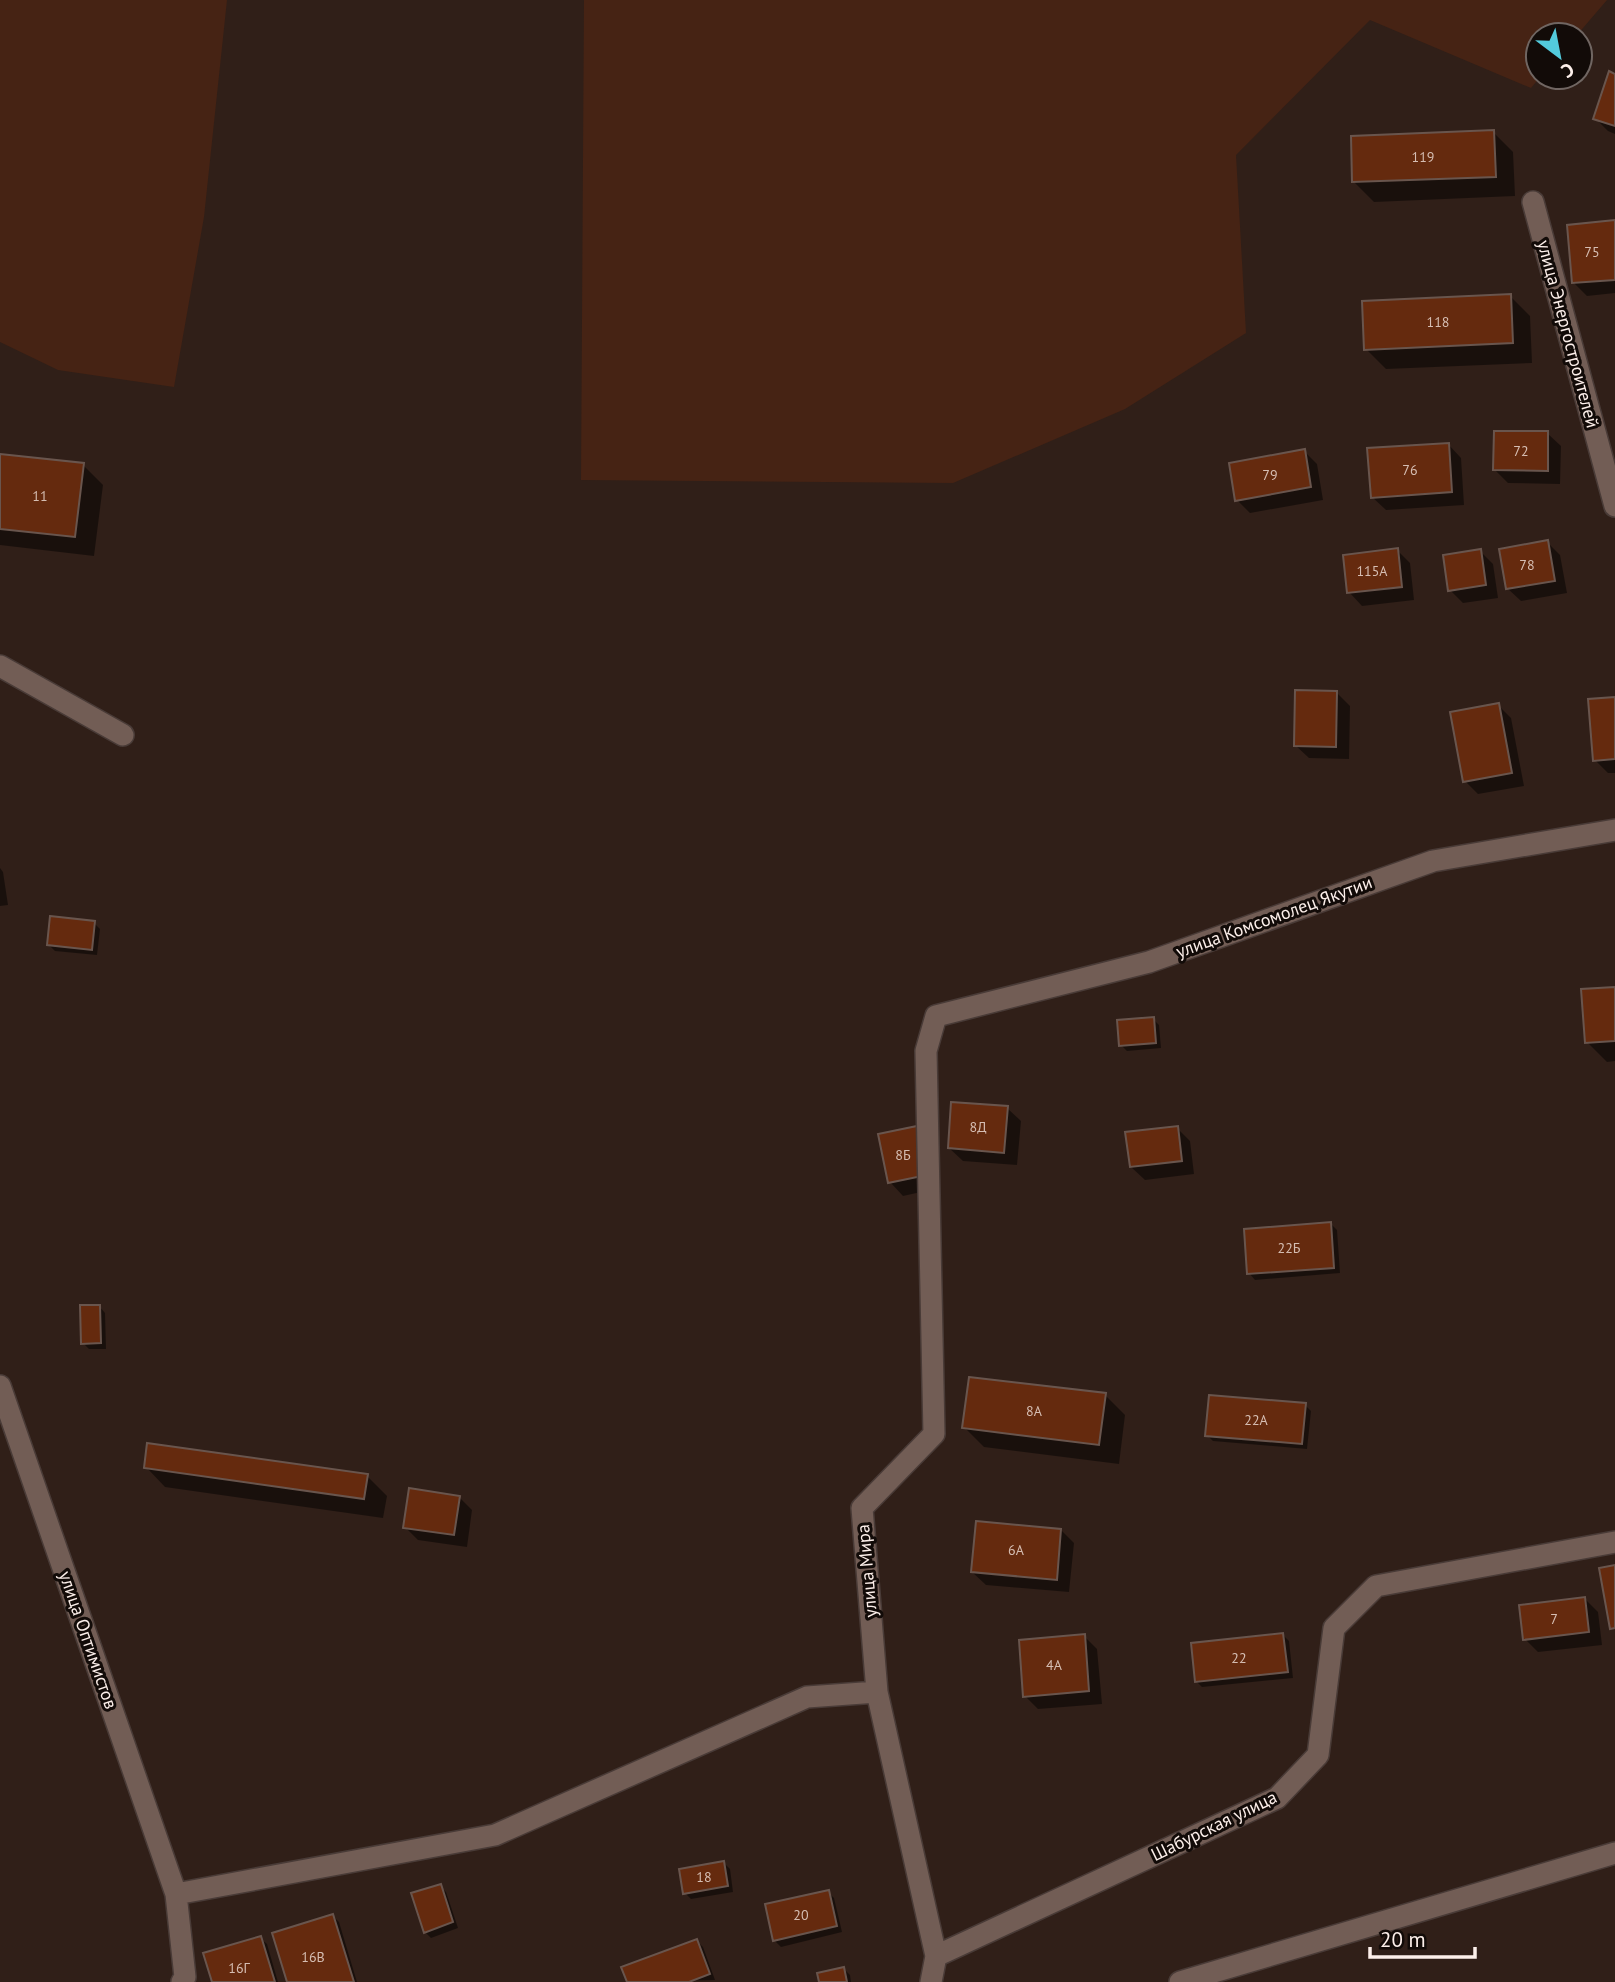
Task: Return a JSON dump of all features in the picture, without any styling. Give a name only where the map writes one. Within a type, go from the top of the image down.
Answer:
[{"type":"street","name":"улица Энергостроителей","points":[[1533,202],[1615,506]]},
{"type":"street","points":[[0,666],[123,735]]},
{"type":"street","name":"улица Комсомолец Якутии","points":[[936,1016],[1149,962],[1433,861],[1615,830]]},
{"type":"street","name":"улица Мира","points":[[931,1982],[936,1956],[877,1692],[862,1508],[934,1434],[926,1051],[936,1016]]},
{"type":"street","name":"улица Оптимистов","points":[[0,1386],[176,1894],[185,1977],[182,1982]]},
{"type":"street","name":"Шабурская улица","points":[[936,1956],[1278,1798],[1318,1755],[1334,1628],[1376,1586],[1615,1542]]},
{"type":"street","points":[[176,1894],[495,1835],[807,1697],[877,1692]]},
{"type":"street","points":[[1180,1982],[1212,1978],[1615,1853]]},
{"type":"shaded area","points":[[0,0],[227,0],[204,217],[174,387],[58,370],[0,342]]},
{"type":"shaded area","points":[[584,0],[1607,0],[1589,21],[1524,21],[1524,85],[1370,20],[1236,155],[1246,333],[1125,409],[953,483],[581,480]]},
{"type":"building","points":[[1609,71],[1615,74],[1615,126],[1593,119]]},
{"type":"building","points":[[1494,130],[1496,177],[1352,182],[1351,136]]},
{"type":"building","points":[[1615,220],[1615,280],[1572,283],[1567,225]]},
{"type":"building","points":[[1511,294],[1513,343],[1364,350],[1362,301]]},
{"type":"building","points":[[1494,431],[1548,431],[1548,471],[1493,470]]},
{"type":"building","points":[[1449,443],[1452,492],[1371,498],[1367,448]]},
{"type":"building","points":[[1305,449],[1311,487],[1235,501],[1229,463]]},
{"type":"building","points":[[0,454],[84,463],[75,537],[0,529]]},
{"type":"building","points":[[1548,540],[1555,581],[1506,589],[1499,549]]},
{"type":"building","points":[[1398,548],[1402,587],[1347,593],[1343,555]]},
{"type":"building","points":[[1481,549],[1486,585],[1448,591],[1443,555]]},
{"type":"building","points":[[1295,690],[1337,691],[1336,747],[1294,746]]},
{"type":"building","points":[[1615,697],[1615,759],[1593,761],[1588,699]]},
{"type":"building","points":[[1499,703],[1512,773],[1463,782],[1450,712]]},
{"type":"building","points":[[50,916],[95,921],[92,950],[47,945]]},
{"type":"building","points":[[1615,987],[1615,1041],[1585,1043],[1581,989]]},
{"type":"building","points":[[1154,1017],[1156,1043],[1119,1046],[1117,1020]]},
{"type":"building","points":[[951,1102],[1008,1106],[1004,1153],[948,1148]]},
{"type":"building","points":[[917,1126],[927,1175],[888,1183],[878,1134]]},
{"type":"building","points":[[1178,1126],[1182,1161],[1130,1167],[1125,1132]]},
{"type":"building","points":[[1331,1222],[1334,1268],[1247,1274],[1244,1229]]},
{"type":"building","points":[[80,1305],[100,1305],[101,1343],[81,1344]]},
{"type":"building","points":[[969,1377],[1106,1393],[1099,1445],[962,1428]]},
{"type":"building","points":[[1209,1395],[1306,1403],[1302,1444],[1205,1436]]},
{"type":"building","points":[[147,1443],[368,1474],[364,1499],[144,1468]]},
{"type":"building","points":[[409,1488],[460,1496],[454,1535],[403,1528]]},
{"type":"building","points":[[976,1521],[1061,1529],[1057,1580],[971,1572]]},
{"type":"building","points":[[1615,1565],[1615,1628],[1610,1629],[1599,1568]]},
{"type":"building","points":[[1585,1597],[1589,1632],[1523,1640],[1519,1605]]},
{"type":"building","points":[[1283,1633],[1288,1672],[1195,1682],[1191,1643]]},
{"type":"building","points":[[1085,1634],[1089,1691],[1023,1697],[1019,1640]]},
{"type":"building","points":[[724,1861],[728,1886],[683,1894],[679,1869]]},
{"type":"building","points":[[441,1884],[453,1922],[424,1933],[411,1893]]},
{"type":"building","points":[[829,1890],[837,1926],[773,1941],[765,1904]]},
{"type":"building","points":[[333,1914],[354,1982],[287,1982],[272,1933]]},
{"type":"building","points":[[261,1936],[275,1982],[212,1982],[203,1953]]},
{"type":"building","points":[[697,1939],[710,1974],[689,1982],[627,1982],[621,1967]]},
{"type":"building","points":[[844,1967],[847,1982],[819,1982],[817,1973]]}]
